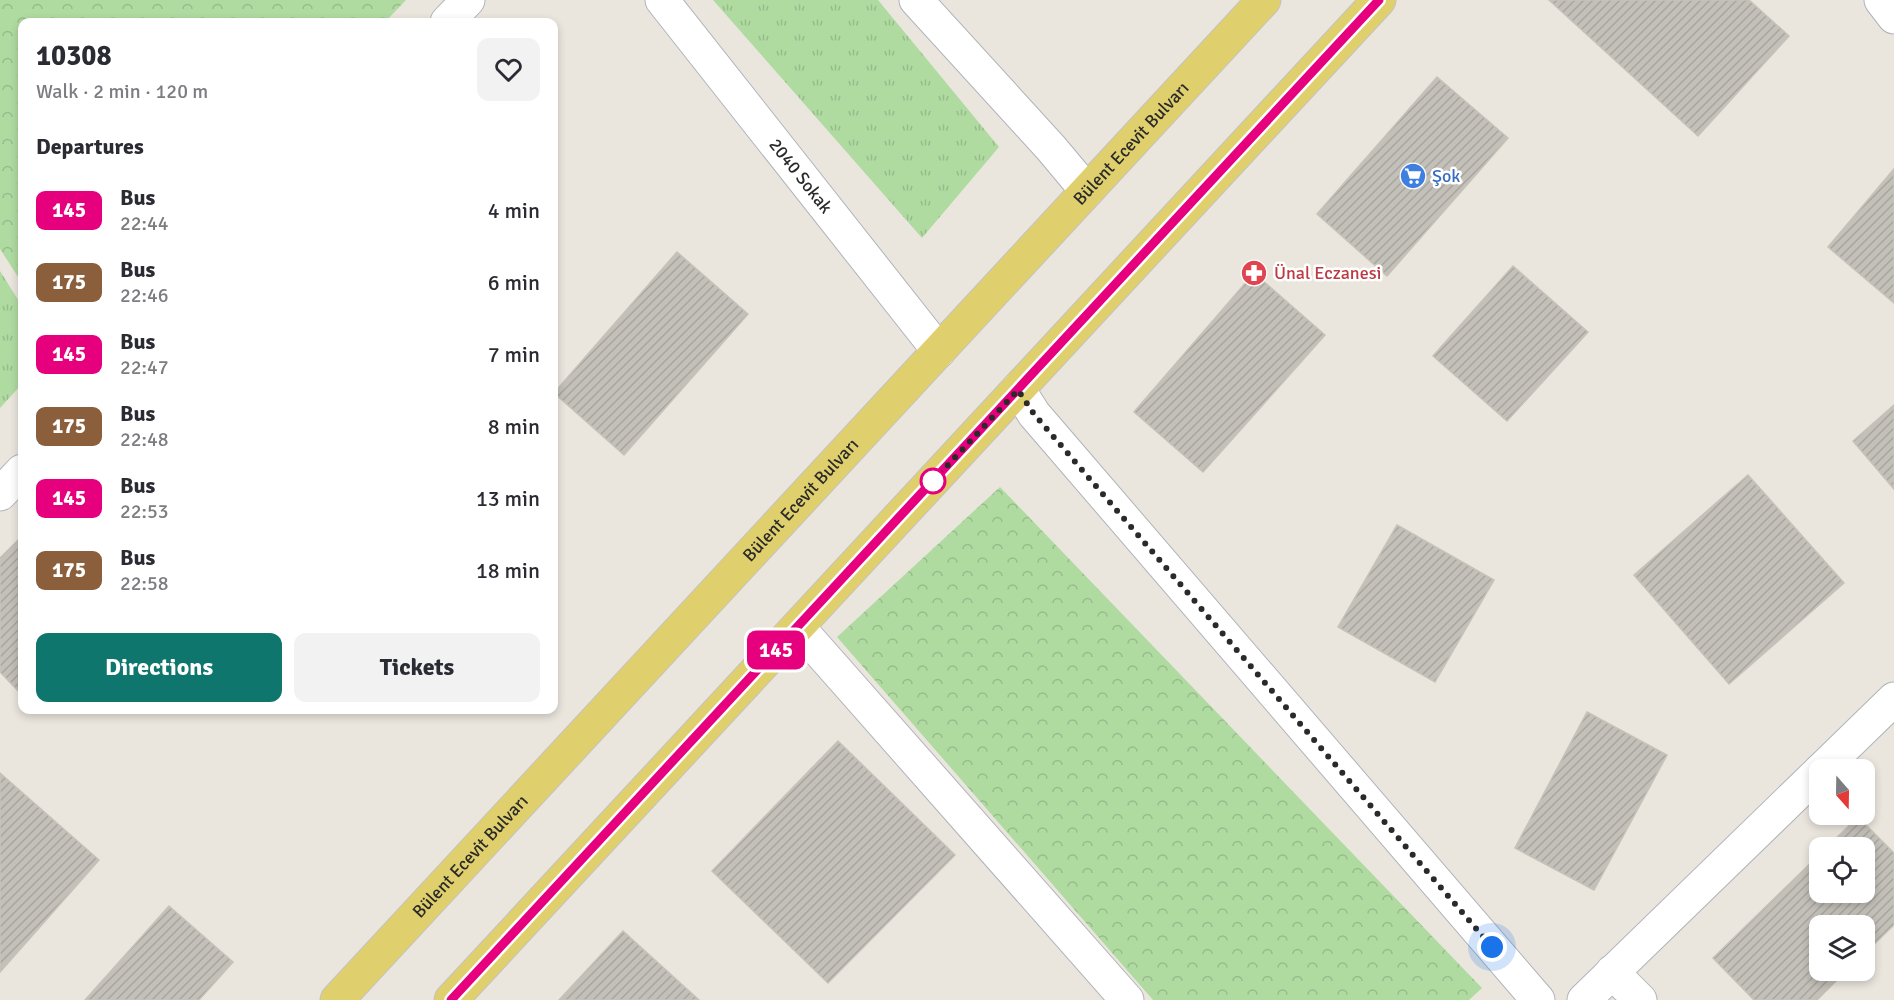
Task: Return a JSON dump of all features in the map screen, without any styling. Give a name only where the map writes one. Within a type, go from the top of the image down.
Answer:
[{"type":"main road","name":"Bülent Ecevit Bulvarı","points":[[337,1000],[1264,0]]},
{"type":"main road","points":[[451,1000],[1379,0]]},
{"type":"street","points":[[451,18],[468,0]]},
{"type":"street","name":"2040 Sokak","points":[[662,0],[939,351]]},
{"type":"street","points":[[916,0],[1051,148],[1087,191]]},
{"type":"street","points":[[1881,0],[1894,17]]},
{"type":"street","points":[[1018,390],[1034,414],[1538,1000]]},
{"type":"street","points":[[0,494],[18,475]]},
{"type":"street","points":[[798,627],[1127,1000]]},
{"type":"street","points":[[1831,759],[1894,699]]},
{"type":"street","points":[[1584,1000],[1809,781]]},
{"type":"street","points":[[1612,972],[1640,1000]]},
{"type":"green space","points":[[0,0],[406,0],[389,18],[18,18],[18,277],[0,249]]},
{"type":"green space","points":[[713,0],[878,0],[999,147],[922,238]]},
{"type":"green space","points":[[0,271],[18,300],[18,388],[0,408]]},
{"type":"green space","points":[[1000,487],[1482,988],[1469,1000],[1153,1000],[837,637]]},
{"type":"building","points":[[1549,0],[1749,0],[1789,36],[1698,136]]},
{"type":"building","points":[[1437,77],[1508,138],[1387,276],[1317,214]]},
{"type":"building","points":[[1894,169],[1894,303],[1828,247]]},
{"type":"building","points":[[677,252],[748,314],[624,455],[558,397],[558,388]]},
{"type":"building","points":[[1513,266],[1588,332],[1507,421],[1433,356]]},
{"type":"building","points":[[1254,273],[1325,335],[1203,472],[1134,412]]},
{"type":"building","points":[[1894,405],[1894,489],[1853,441]]},
{"type":"building","points":[[1748,475],[1844,583],[1729,684],[1634,575]]},
{"type":"building","points":[[1397,525],[1494,580],[1435,682],[1338,627]]},
{"type":"building","points":[[18,540],[18,691],[0,672],[0,558]]},
{"type":"building","points":[[1587,712],[1667,755],[1594,890],[1515,848]]},
{"type":"building","points":[[838,741],[955,855],[828,983],[712,871]]},
{"type":"building","points":[[0,773],[99,860],[0,972]]},
{"type":"building","points":[[1850,825],[1866,825],[1894,853],[1894,925],[1875,943],[1875,915],[1809,915],[1809,981],[1836,981],[1817,1000],[1754,1000],[1713,958],[1809,865],[1809,903],[1875,903],[1875,837],[1837,837]]},
{"type":"building","points":[[169,906],[233,962],[199,1000],[85,1000]]},
{"type":"building","points":[[623,931],[699,1000],[559,1000]]},
{"type":"bus line","name":"145","points":[[451,1000],[1379,0]]},
{"type":"place","name":"Şok","points":[[1413,176]]},
{"type":"place","name":"Ünal Eczanesi","points":[[1254,273]]},
{"type":"route","points":[[933,481],[1018,390],[1034,414],[1492,947]]}]
